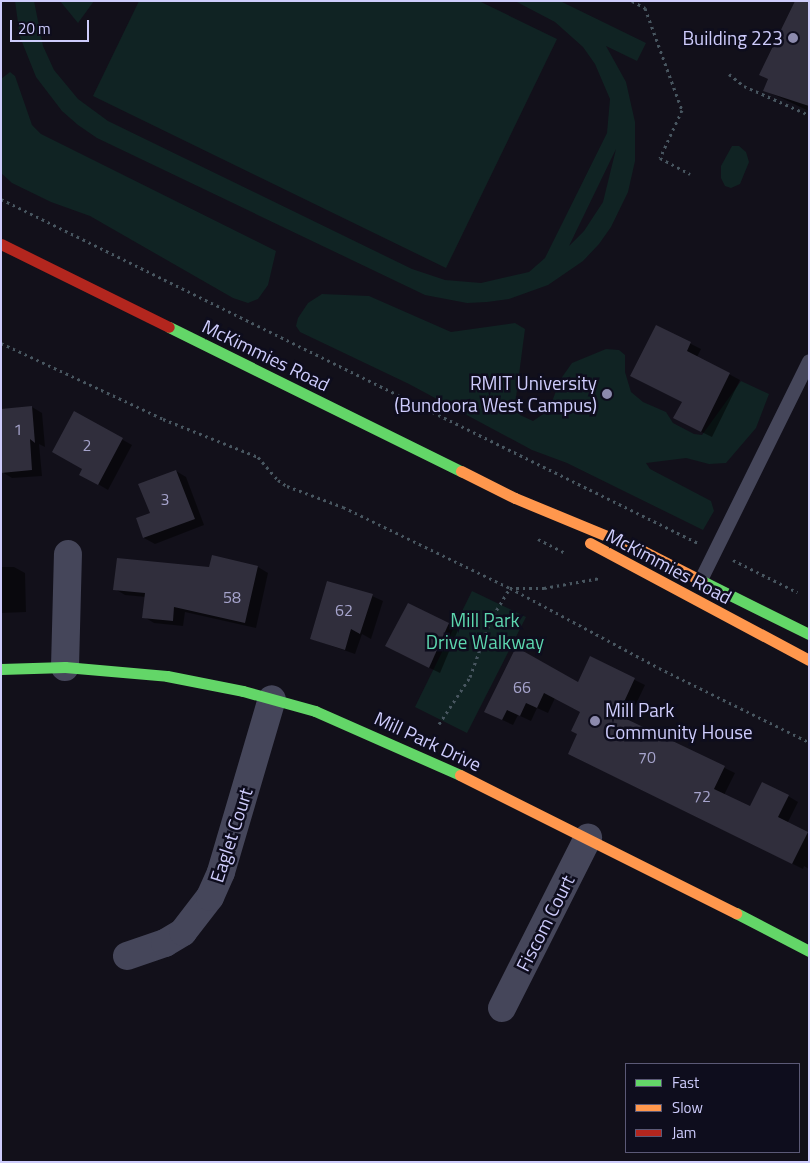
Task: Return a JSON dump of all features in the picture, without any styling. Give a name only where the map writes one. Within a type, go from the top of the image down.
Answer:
[{"type":"main road","name":"McKimmies Road","points":[[1,244],[516,498],[643,551],[809,634]]},
{"type":"main road","name":"McKimmies Road","points":[[516,498],[623,564],[809,660]]},
{"type":"main road","name":"Mill Park Drive","points":[[1,668],[65,667],[167,676],[272,699],[362,729],[588,838],[809,951]]},
{"type":"street","points":[[65,667],[68,554]]},
{"type":"street","name":"Eaglet Court","points":[[127,956],[165,943],[183,932],[210,897],[221,872],[272,699]]},
{"type":"street","name":"Fiscom Court","points":[[502,1008],[588,838]]},
{"type":"lane","points":[[701,580],[809,361]]},
{"type":"path","points":[[632,1],[645,8],[682,110],[660,158],[690,174]]},
{"type":"path","points":[[728,74],[744,86],[809,115]]},
{"type":"path","points":[[1,199],[797,592]]},
{"type":"path","points":[[1,343],[100,387],[163,420],[258,457],[287,486],[343,507],[510,588],[659,668],[809,742]]},
{"type":"path","points":[[510,588],[544,588],[606,577],[623,564]]},
{"type":"path","points":[[440,724],[473,671],[490,622],[510,588]]},
{"type":"green space","points":[[15,1],[34,1],[43,46],[54,70],[78,99],[108,121],[412,269],[445,280],[481,283],[529,272],[545,258],[607,133],[610,99],[595,64],[583,47],[555,22],[515,1],[560,1],[646,43],[637,61],[606,46],[626,82],[635,122],[635,161],[628,192],[611,227],[599,244],[583,261],[548,285],[509,299],[487,302],[467,303],[425,295],[97,138],[62,111],[36,77],[20,37]],"holes":[[[616,149],[603,202],[584,231],[569,246]]]},
{"type":"green space","points":[[60,1],[94,1],[78,23]]},
{"type":"green space","points":[[139,1],[479,1],[557,39],[446,268],[93,96]]},
{"type":"green space","points":[[10,72],[15,76],[32,125],[41,134],[276,251],[268,285],[258,299],[248,303],[233,298],[90,216],[51,202],[12,183],[1,173],[1,79]]},
{"type":"green space","points":[[732,146],[739,146],[746,152],[749,162],[740,184],[731,188],[725,186],[721,178],[721,166]]},
{"type":"green space","points":[[322,294],[369,296],[451,332],[515,323],[525,329],[515,405],[520,415],[533,421],[549,410],[560,380],[572,363],[606,349],[619,350],[625,355],[625,372],[631,392],[643,402],[666,412],[673,423],[694,434],[702,435],[741,381],[769,394],[756,428],[726,463],[709,464],[686,458],[646,463],[650,469],[711,501],[714,511],[703,530],[567,463],[532,450],[409,384],[300,332],[296,326],[298,318],[308,303]]},
{"type":"green space","name":"Mill Park Drive Walkway","points":[[472,591],[526,617],[467,733],[415,707]]},
{"type":"building","name":"Building 223","points":[[795,1],[809,1],[809,106],[763,91],[768,79],[759,75]]},
{"type":"building","points":[[656,325],[691,342],[687,351],[730,373],[701,432],[673,418],[682,402],[630,376]]},
{"type":"building","points":[[32,406],[35,443],[30,439],[32,470],[1,473],[1,409]]},
{"type":"building","points":[[74,411],[123,438],[98,485],[79,475],[82,469],[52,452]]},
{"type":"building","points":[[176,470],[195,519],[143,538],[136,518],[150,513],[138,484]]},
{"type":"building","points":[[212,555],[258,566],[245,623],[174,607],[173,621],[142,618],[145,593],[113,590],[117,558],[209,567]]},
{"type":"building","points":[[327,581],[373,594],[360,634],[351,629],[345,650],[310,639]]},
{"type":"building","points":[[408,603],[449,623],[429,668],[385,646]]},
{"type":"building","points":[[516,647],[578,682],[590,656],[635,678],[618,715],[725,766],[714,789],[750,806],[762,782],[789,795],[778,817],[808,832],[792,864],[568,754],[577,734],[571,731],[580,712],[544,693],[537,708],[526,703],[520,716],[507,710],[502,720],[484,712]]},
{"type":"traffic: fast","points":[[169,327],[461,471]]},
{"type":"traffic: fast","points":[[702,581],[809,634]]},
{"type":"traffic: fast","points":[[1,669],[65,667],[167,676],[243,691],[315,711],[460,775]]},
{"type":"traffic: fast","points":[[736,913],[809,951]]},
{"type":"traffic: slow","points":[[461,471],[515,498],[643,551],[702,581]]},
{"type":"traffic: slow","points":[[590,543],[809,660]]},
{"type":"traffic: slow","points":[[460,775],[736,913]]},
{"type":"traffic: jam","points":[[1,244],[169,327]]},
{"type":"place","name":"Building 223","points":[[793,38]]},
{"type":"place","name":"RMIT University (Bundoora West Campus)","points":[[607,394]]},
{"type":"place","name":"Mill Park Community House","points":[[595,721]]}]
